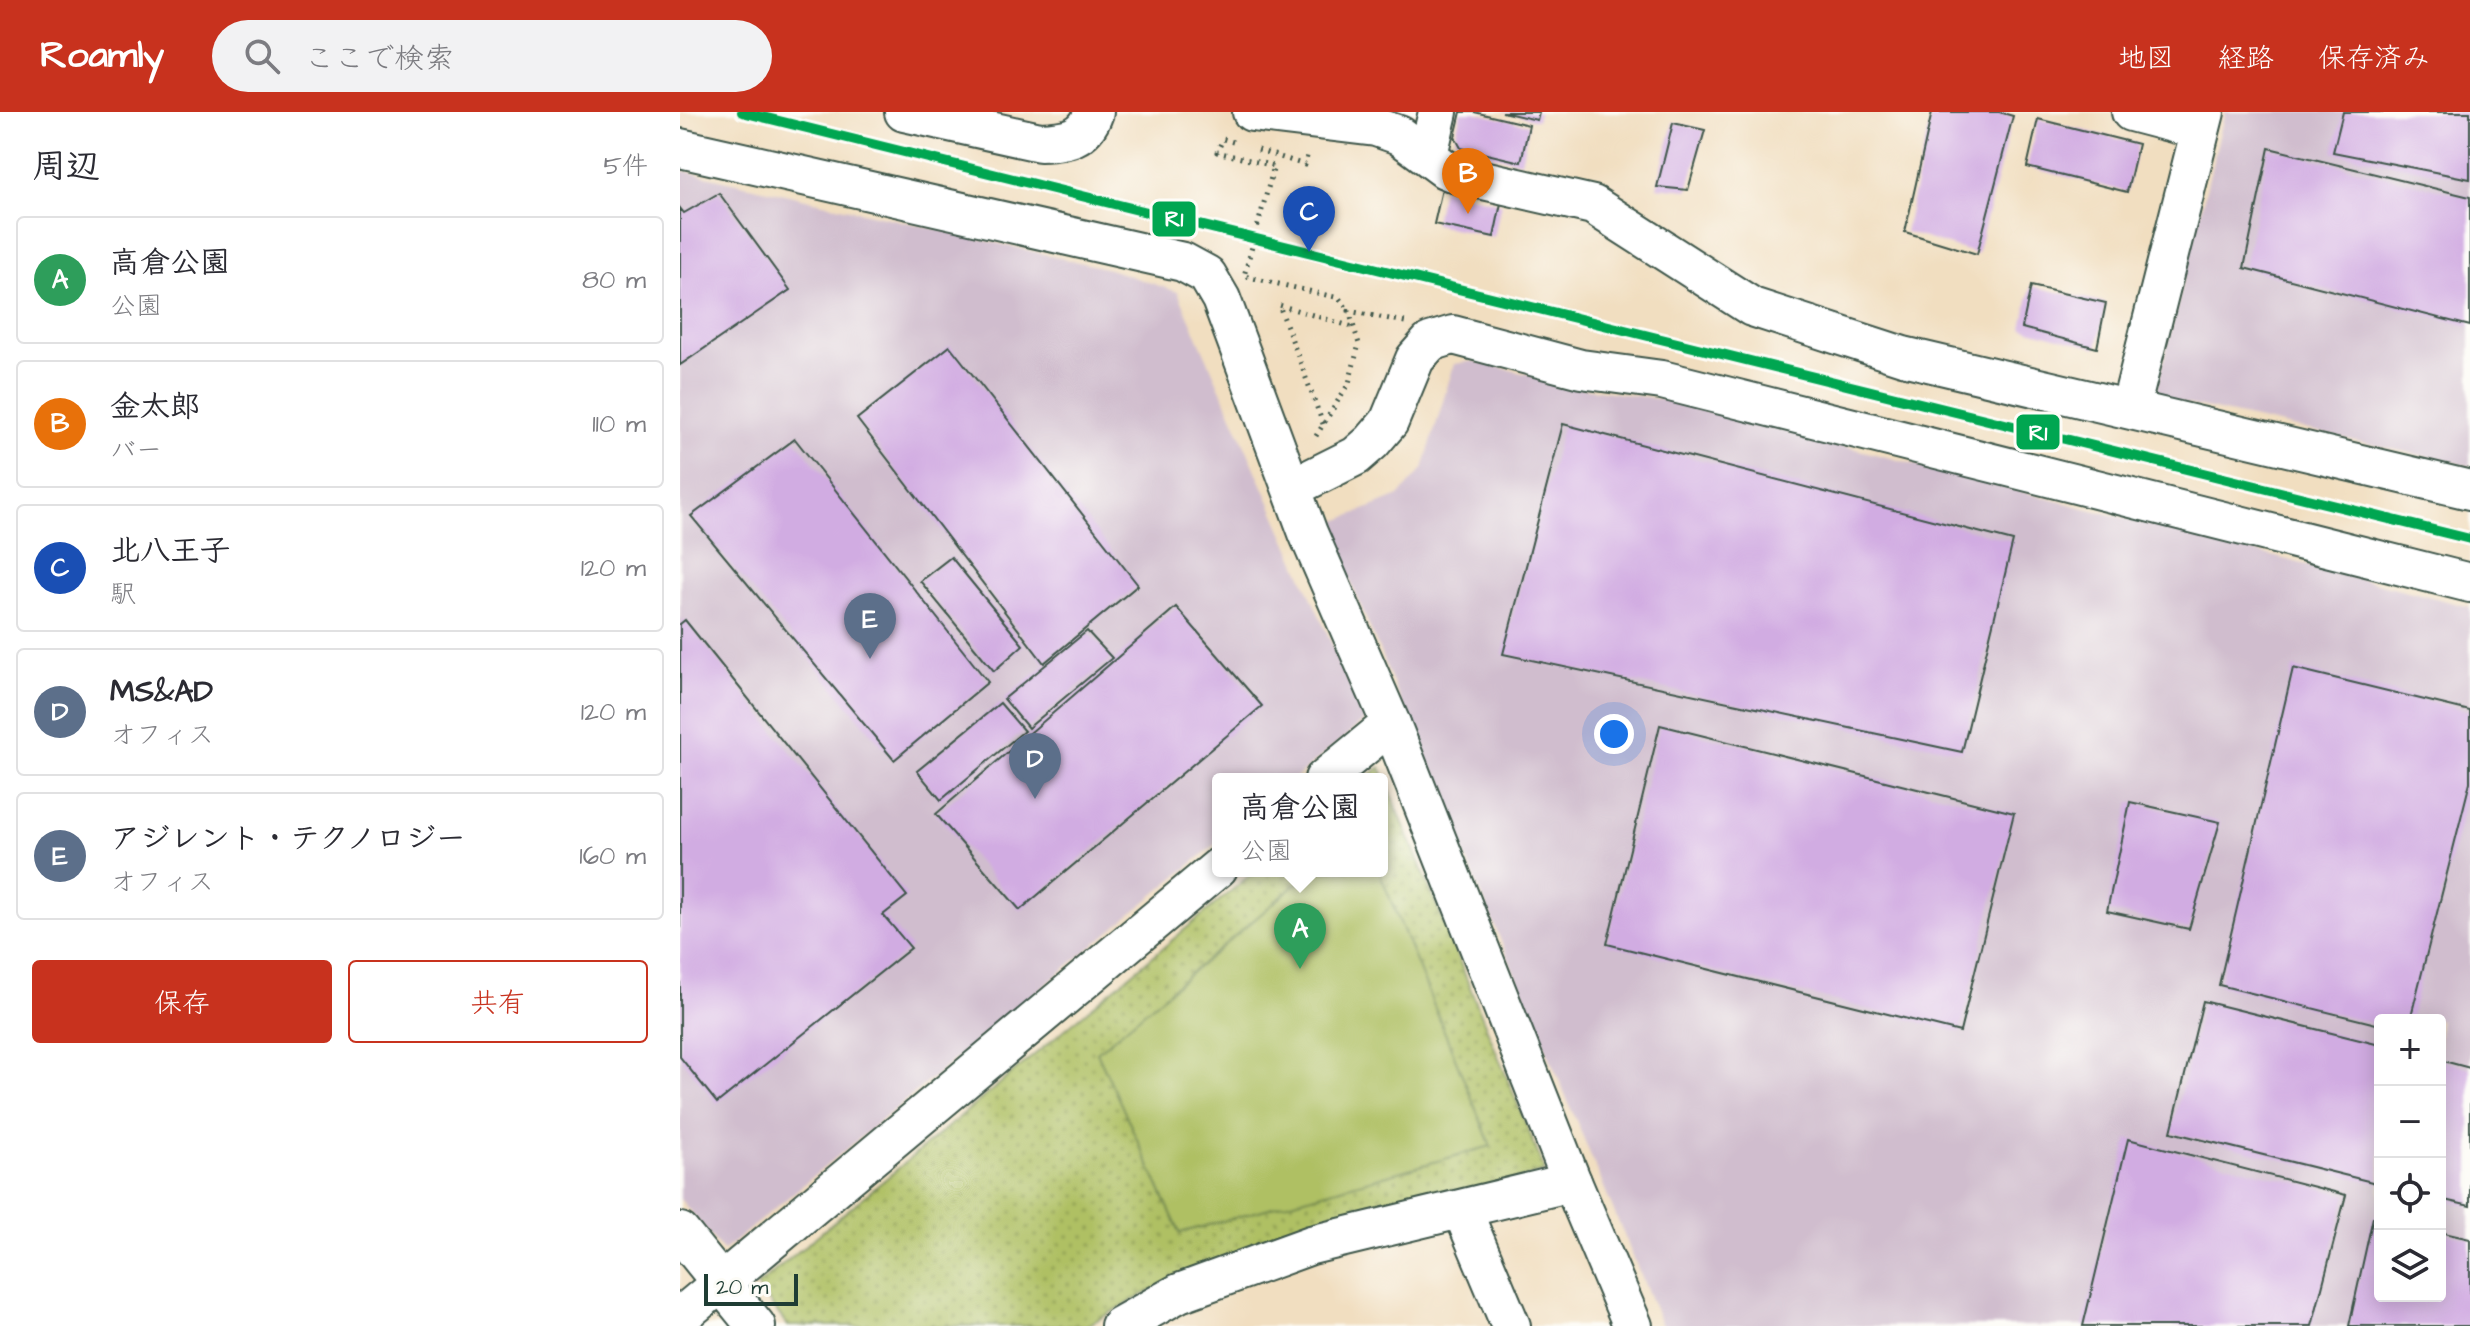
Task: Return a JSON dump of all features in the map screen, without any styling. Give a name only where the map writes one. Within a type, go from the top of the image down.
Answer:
[{"type":"street","points":[[904,112],[1040,142],[1058,142],[1079,135],[1097,117]]},
{"type":"street","points":[[1428,155],[1438,112]]},
{"type":"street","points":[[2130,409],[2202,121],[2131,112]]},
{"type":"street","points":[[1251,126],[1364,120],[1399,135],[1457,174],[1593,205],[1752,307],[1903,356],[2470,490]]},
{"type":"street","points":[[680,148],[1183,262],[1207,275],[1221,299],[1308,533],[1391,724],[1572,1182],[1633,1326]]},
{"type":"street","points":[[1292,488],[1356,456],[1372,442],[1389,422],[1415,359],[1430,342],[1453,335],[1581,369],[1662,380],[2470,583]]},
{"type":"street","points":[[1331,773],[1391,724]]},
{"type":"street","points":[[680,1317],[1212,873]]},
{"type":"street","points":[[1120,1326],[1179,1293],[1311,1245],[1572,1182]]},
{"type":"street","points":[[1462,1210],[1511,1326]]},
{"type":"street","points":[[680,1232],[756,1326]]},
{"type":"path","points":[[1305,165],[1251,126],[1223,139],[1217,152],[1274,166],[1244,276],[1339,298],[1349,311],[1359,344],[1349,383],[1314,439]]},
{"type":"path","points":[[1257,225],[1265,227]]},
{"type":"path","points":[[1323,424],[1279,305],[1353,327]]},
{"type":"path","points":[[1349,311],[1410,323]]},
{"type":"shaded area","points":[[2225,112],[2470,112],[2470,466],[2155,397]]},
{"type":"shaded area","points":[[680,170],[1109,269],[1178,292],[1365,720],[1301,773],[1212,773],[1212,847],[723,1251],[680,1199]]},
{"type":"shaded area","points":[[1474,361],[1584,388],[1665,400],[2470,607],[2470,1326],[1662,1326],[1327,525],[1399,496],[1423,469],[1454,364]]},
{"type":"green space","points":[[1388,787],[1545,1171],[1163,1284],[1086,1326],[788,1326],[757,1286],[1248,877],[1388,877]]},
{"type":"green space","points":[[1305,877],[1381,877],[1491,1146],[1180,1233],[1097,1052]]},
{"type":"building","points":[[1461,112],[1474,112],[1529,125],[1521,162],[1461,148],[1455,137]]},
{"type":"building","points":[[1502,112],[1539,112],[1537,120]]},
{"type":"building","points":[[1932,112],[1999,112],[2013,116],[1977,254],[1905,232]]},
{"type":"building","points":[[2343,112],[2470,112],[2470,179],[2333,152]]},
{"type":"building","points":[[2038,119],[2138,144],[2127,192],[2027,167]]},
{"type":"building","points":[[1673,123],[1705,130],[1688,190],[1657,187]]},
{"type":"building","points":[[2269,148],[2470,197],[2470,326],[2244,268]]},
{"type":"building","points":[[1442,189],[1501,203],[1494,237],[1434,224]]},
{"type":"building","points":[[719,193],[790,290],[680,365],[680,208],[684,213]]},
{"type":"building","points":[[2031,286],[2106,303],[2097,348],[2022,328]]},
{"type":"building","points":[[950,346],[1138,585],[1044,663],[857,419]]},
{"type":"building","points":[[1563,424],[2013,541],[1962,752],[1503,654]]},
{"type":"building","points":[[795,439],[988,682],[894,760],[691,516]]},
{"type":"building","points":[[951,557],[1023,645],[994,671],[920,581]]},
{"type":"building","points":[[1176,607],[1262,706],[1020,910],[936,814]]},
{"type":"building","points":[[685,620],[907,896],[883,915],[911,948],[717,1103],[680,1057],[680,624]]},
{"type":"building","points":[[1087,631],[1112,658],[1028,728],[1004,699]]},
{"type":"building","points":[[2293,668],[2470,711],[2470,782],[2412,1014],[2374,1014],[2374,1024],[2219,985]]},
{"type":"building","points":[[1000,703],[1024,731],[941,800],[917,771]]},
{"type":"building","points":[[1660,725],[2014,813],[1960,1032],[1607,944]]},
{"type":"building","points":[[2130,802],[2220,822],[2189,929],[2107,911]]},
{"type":"building","points":[[2203,1001],[2374,1044],[2374,1183],[2171,1132]]},
{"type":"building","points":[[2446,1062],[2470,1068],[2470,1206],[2446,1200]]},
{"type":"building","points":[[2128,1139],[2346,1195],[2312,1326],[2083,1326]]},
{"type":"building","points":[[2373,1217],[2374,1302],[2446,1302],[2446,1233],[2470,1239],[2470,1326],[2349,1326]]},
{"type":"transit line","name":"R1","points":[[742,112],[2470,539]]},
{"type":"place","name":"金太郎","points":[[1468,214]]},
{"type":"place","name":"北八王子","points":[[1309,252]]},
{"type":"place","name":"アジレント・テクノロジー","points":[[870,659]]},
{"type":"place","name":"MS&AD","points":[[1035,799]]},
{"type":"place","name":"高倉公園","points":[[1300,969]]}]
